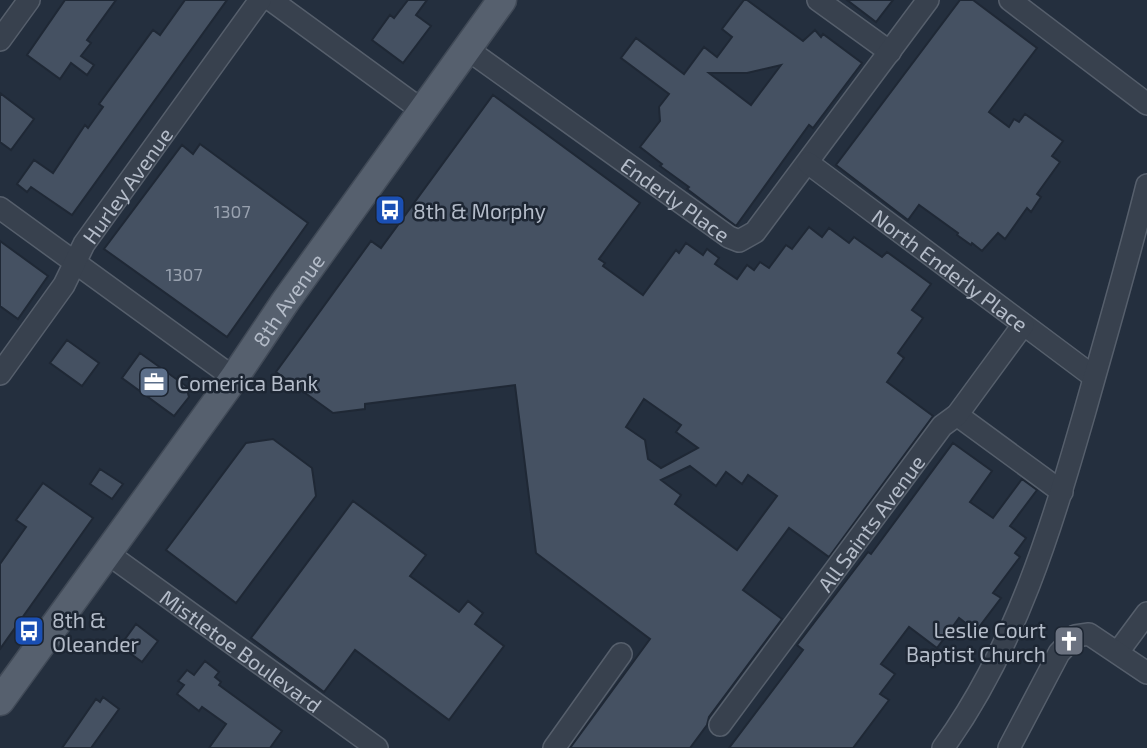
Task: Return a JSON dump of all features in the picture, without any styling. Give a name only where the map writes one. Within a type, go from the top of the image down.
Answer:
[{"type":"main road","name":"8th Avenue","points":[[0,701],[234,378],[498,2]]},
{"type":"street","points":[[0,40],[29,0]]},
{"type":"street","name":"Hurley Avenue","points":[[0,374],[64,285],[84,244],[260,0]]},
{"type":"street","points":[[271,0],[423,111]]},
{"type":"street","points":[[818,0],[890,52]]},
{"type":"street","name":"Enderly Place","points":[[467,49],[729,237],[739,241],[755,232],[928,0]]},
{"type":"street","points":[[1010,0],[1147,104]]},
{"type":"street","name":"North Enderly Place","points":[[808,163],[1094,377]]},
{"type":"street","points":[[943,748],[994,666],[1034,576],[1062,492],[1147,185]]},
{"type":"street","points":[[0,208],[234,378]]},
{"type":"street","name":"All Saints Avenue","points":[[720,725],[942,426],[957,415],[1023,325]]},
{"type":"street","points":[[957,415],[1062,492]]},
{"type":"street","name":"Mistletoe Boulevard","points":[[107,553],[377,748]]},
{"type":"street","points":[[1118,652],[1147,613]]},
{"type":"street","points":[[1009,748],[1059,653],[1074,636],[1089,634],[1147,673]]},
{"type":"street","points":[[554,748],[621,654]]},
{"type":"building","points":[[65,0],[116,0],[87,40],[91,43],[81,56],[94,65],[87,75],[71,63],[60,79],[27,55]]},
{"type":"building","points":[[185,0],[227,0],[72,215],[31,187],[27,192],[17,184],[34,160],[53,173],[85,125],[88,128],[103,107],[99,104],[153,30],[160,35]]},
{"type":"building","points":[[408,0],[427,0],[416,15],[431,26],[403,63],[372,40],[390,15],[394,18]]},
{"type":"building","points":[[744,0],[747,0],[803,41],[815,30],[821,37],[823,34],[862,63],[813,128],[809,125],[736,226],[687,189],[689,187],[640,147],[660,121],[659,107],[669,94],[621,58],[636,38],[684,74],[704,47],[717,57],[732,37],[722,29]],"holes":[[[781,65],[751,105],[709,73],[747,73]]]},
{"type":"building","points":[[847,0],[893,0],[876,22]]},
{"type":"building","points":[[960,0],[973,0],[1037,48],[989,112],[1009,127],[1014,119],[1019,122],[1025,114],[1063,141],[1052,156],[1060,162],[1037,194],[1041,197],[1031,212],[1027,208],[1005,239],[998,233],[982,251],[919,205],[908,220],[836,165]]},
{"type":"building","points":[[0,93],[34,119],[11,150],[0,142]]},
{"type":"building","points":[[493,95],[640,203],[599,259],[605,263],[603,266],[643,295],[676,250],[679,253],[686,243],[703,255],[707,249],[719,258],[715,264],[737,279],[747,265],[754,270],[760,262],[769,268],[786,245],[792,249],[809,227],[822,237],[829,228],[849,243],[854,237],[882,257],[887,252],[931,284],[912,310],[923,318],[898,353],[904,358],[887,382],[933,416],[829,557],[789,528],[743,590],[782,619],[709,717],[707,725],[690,748],[570,748],[650,639],[536,553],[515,385],[365,404],[365,409],[333,413],[276,372],[371,241],[381,248]],"holes":[[[644,399],[681,425],[676,432],[698,448],[661,468],[648,459],[645,440],[626,427]],[[690,466],[716,486],[726,472],[742,484],[748,475],[777,496],[737,550],[675,504],[681,495],[661,480]]]},
{"type":"building","points":[[200,144],[308,223],[227,337],[104,249],[182,145],[193,154]]},
{"type":"building","points":[[0,241],[48,276],[18,319],[0,306]]},
{"type":"building","points":[[67,340],[99,363],[82,386],[50,363]]},
{"type":"building","name":"Comerica Bank","points":[[140,353],[186,386],[189,397],[174,416],[122,378]]},
{"type":"building","points":[[273,439],[312,468],[316,496],[236,603],[166,550],[246,443]]},
{"type":"building","points":[[953,443],[992,471],[970,502],[993,518],[1022,479],[1037,490],[1010,526],[1026,538],[1015,553],[1020,557],[993,593],[1001,598],[976,631],[959,618],[937,648],[909,627],[881,664],[895,674],[880,694],[889,700],[853,748],[729,748],[803,650],[797,645],[868,552],[871,554]]},
{"type":"building","points":[[100,469],[123,484],[112,499],[90,484]]},
{"type":"building","points":[[43,483],[93,518],[0,649],[0,564],[26,527],[16,520]]},
{"type":"building","points":[[353,501],[426,555],[410,576],[459,612],[468,601],[483,613],[475,624],[504,646],[449,720],[355,650],[324,692],[251,638]]},
{"type":"building","points":[[136,624],[158,641],[142,662],[120,646]]},
{"type":"building","points":[[205,661],[219,672],[215,677],[221,682],[219,685],[282,731],[270,748],[209,748],[226,724],[202,707],[199,711],[177,694],[184,685],[178,681],[187,670],[194,675]]},
{"type":"building","points":[[103,697],[119,709],[91,748],[62,748],[96,699],[100,702]]},
{"type":"place","name":"8th & Morphy","points":[[390,210]]},
{"type":"place","name":"Comerica Bank","points":[[154,382]]},
{"type":"place","name":"8th & Oleander","points":[[29,631]]},
{"type":"place","name":"Leslie Court Baptist Church","points":[[1069,641]]}]
